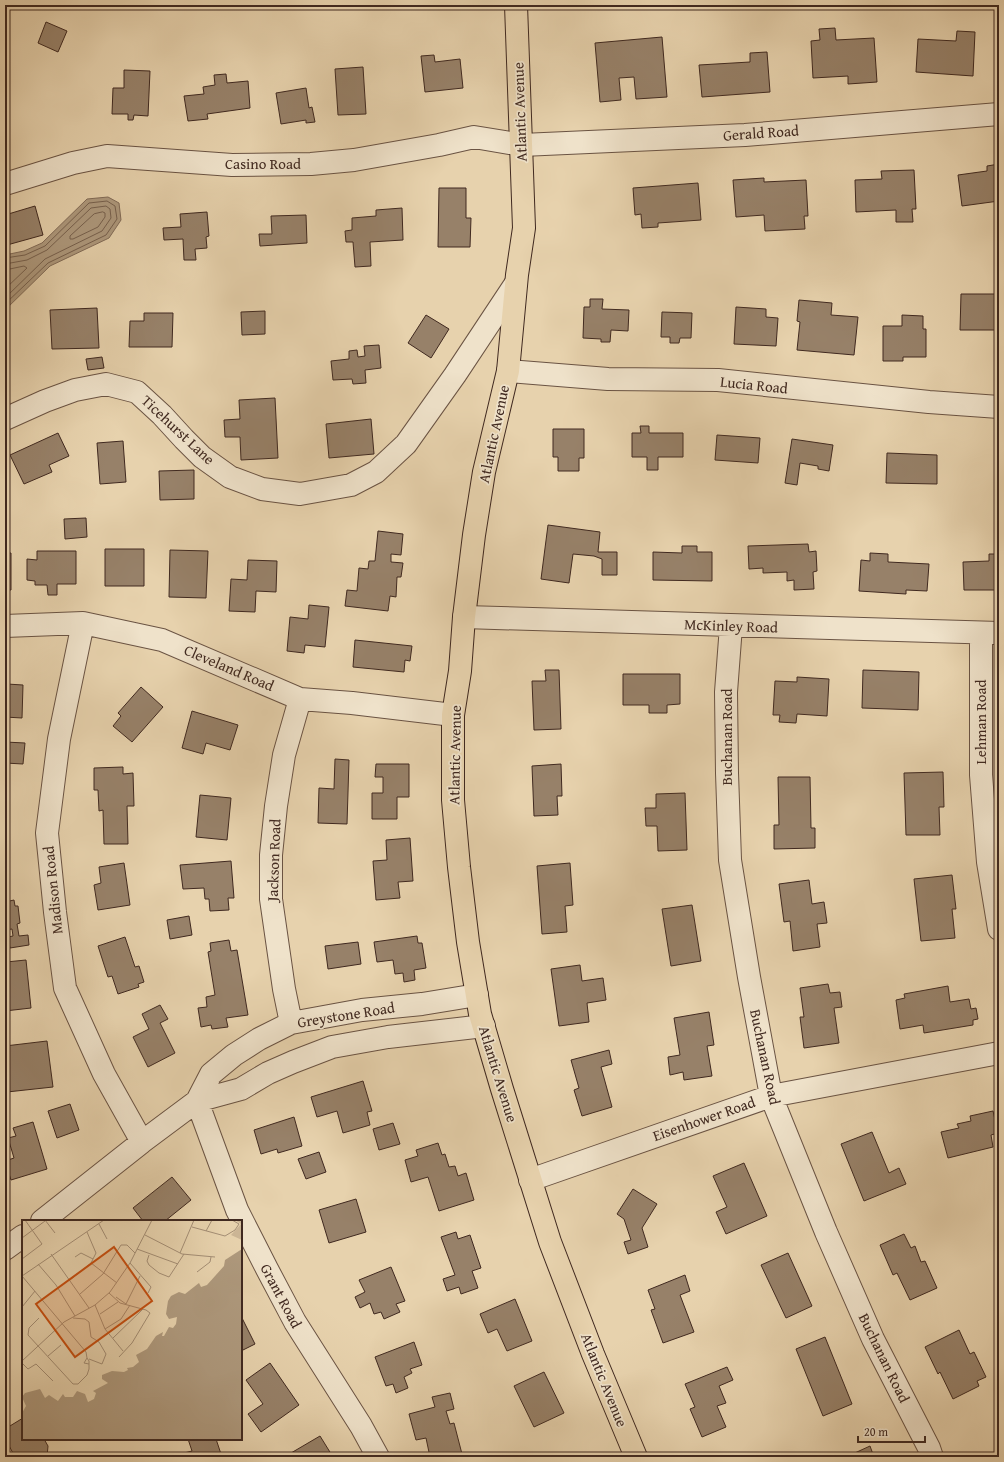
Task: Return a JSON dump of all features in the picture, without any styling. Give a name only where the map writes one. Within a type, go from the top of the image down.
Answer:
[{"type":"main road","name":"Atlantic Avenue","points":[[516,5],[524,228],[516,283],[508,370],[484,472],[474,535],[464,617],[460,671],[453,715],[453,800],[468,942],[484,1026],[550,1242],[593,1354],[636,1457]]},
{"type":"street","name":"Gerald Road","points":[[522,145],[745,135],[999,114]]},
{"type":"street","name":"Casino Road","points":[[5,184],[73,163],[107,156],[232,165],[311,164],[354,160],[439,145],[474,137],[522,145]]},
{"type":"street","name":"Ticehurst Lane","points":[[5,419],[74,390],[106,384],[138,392],[202,457],[230,477],[262,489],[300,494],[351,485],[376,472],[406,444],[455,375],[516,283]]},
{"type":"street","name":"Lucia Road","points":[[508,370],[608,379],[718,380],[913,401],[999,408]]},
{"type":"street","name":"McKinley Road","points":[[464,617],[990,633]]},
{"type":"street","name":"Cleveland Road","points":[[5,626],[83,623],[162,640],[300,699],[352,703],[453,715]]},
{"type":"street","name":"Madison Road","points":[[83,623],[59,738],[47,833],[55,912],[65,988],[104,1074],[142,1142]]},
{"type":"street","name":"Buchanan Road","points":[[731,626],[726,692],[730,860],[749,978],[771,1096],[826,1232],[873,1339],[929,1448],[932,1457]]},
{"type":"street","name":"Lehman Road","points":[[990,633],[981,775],[988,862],[999,929]]},
{"type":"street","name":"Jackson Road","points":[[291,1023],[284,989],[271,899],[271,855],[276,806],[284,755],[300,699]]},
{"type":"street","name":"Greystone Road","points":[[197,1101],[211,1074],[234,1055],[259,1039],[291,1023],[362,1010],[422,1004],[477,995]]},
{"type":"street","name":"Greystone Road","points":[[43,1220],[142,1142],[197,1101],[241,1089],[280,1068],[332,1047],[388,1037],[484,1026]]},
{"type":"street","name":"Eisenhower Road","points":[[530,1180],[771,1096],[999,1052]]},
{"type":"street","name":"Grant Road","points":[[197,1101],[237,1210],[247,1230],[295,1322],[361,1426],[378,1457]]},
{"type":"street","points":[[5,1250],[22,1237]]},
{"type":"water","points":[[108,197],[119,203],[121,220],[109,238],[50,266],[5,310],[5,255],[24,251],[42,243],[87,199]]},
{"type":"building","points":[[46,22],[67,31],[58,52],[38,43]]},
{"type":"building","points":[[835,28],[836,40],[874,38],[877,82],[848,84],[848,76],[813,78],[811,41],[820,40],[819,29]]},
{"type":"building","points":[[957,31],[975,32],[973,76],[916,72],[918,39],[956,41]]},
{"type":"building","points":[[662,37],[667,97],[636,99],[634,77],[619,78],[621,100],[600,102],[595,43]]},
{"type":"building","points":[[767,52],[770,92],[702,97],[699,65],[750,62],[750,53]]},
{"type":"building","points":[[434,55],[435,62],[460,59],[463,88],[425,92],[421,56]]},
{"type":"building","points":[[363,67],[366,114],[338,115],[335,69]]},
{"type":"building","points":[[124,70],[150,71],[148,116],[134,115],[133,120],[128,120],[128,114],[112,114],[113,88],[124,88]]},
{"type":"building","points":[[226,74],[227,83],[248,81],[250,108],[207,114],[208,119],[188,121],[184,96],[204,94],[203,87],[215,85],[214,75]]},
{"type":"building","points":[[306,88],[309,108],[312,107],[315,122],[306,123],[306,120],[281,124],[276,93]]},
{"type":"building","points":[[999,164],[999,201],[962,206],[958,175],[987,171],[987,166]]},
{"type":"building","points":[[914,170],[916,209],[912,209],[913,222],[896,222],[896,210],[856,212],[855,180],[882,179],[881,171]]},
{"type":"building","points":[[764,178],[764,182],[806,180],[808,216],[804,216],[805,229],[765,231],[764,215],[736,217],[733,180]]},
{"type":"building","points":[[698,183],[701,220],[658,223],[658,227],[642,228],[641,214],[635,215],[633,188]]},
{"type":"building","points":[[439,188],[466,188],[466,218],[471,218],[470,247],[438,247]]},
{"type":"building","points":[[35,206],[43,235],[7,245],[5,238],[5,215]]},
{"type":"building","points":[[402,208],[403,240],[370,242],[371,266],[355,267],[353,242],[346,242],[345,231],[352,230],[352,218],[376,216],[376,210]]},
{"type":"building","points":[[207,212],[209,236],[206,237],[207,248],[195,249],[196,260],[184,260],[183,239],[164,240],[163,228],[181,227],[180,214]]},
{"type":"building","points":[[306,215],[307,243],[260,246],[259,234],[272,234],[271,216]]},
{"type":"building","points":[[961,294],[999,294],[999,330],[960,330]]},
{"type":"building","points":[[590,299],[603,299],[602,309],[629,310],[628,331],[611,330],[610,342],[601,342],[601,339],[583,338],[584,307],[590,307]]},
{"type":"building","points":[[799,300],[832,303],[831,315],[858,317],[854,355],[797,350],[800,322],[797,321]]},
{"type":"building","points":[[736,307],[766,309],[766,317],[778,318],[776,346],[734,344]]},
{"type":"building","points":[[97,308],[99,348],[52,349],[50,310]]},
{"type":"building","points":[[265,311],[265,334],[242,335],[241,312]]},
{"type":"building","points":[[662,312],[692,313],[691,338],[680,338],[679,343],[670,343],[670,337],[661,337]]},
{"type":"building","points":[[144,313],[173,313],[172,347],[129,347],[130,321],[144,321]]},
{"type":"building","points":[[426,315],[449,329],[431,358],[408,343]]},
{"type":"building","points":[[902,315],[923,316],[923,329],[926,329],[926,357],[903,357],[903,361],[883,361],[883,326],[902,326]]},
{"type":"building","points":[[379,345],[381,368],[365,370],[366,383],[353,384],[352,379],[333,380],[331,361],[349,359],[349,351],[357,350],[358,357],[365,356],[364,346]]},
{"type":"building","points":[[102,357],[104,368],[88,370],[86,359]]},
{"type":"building","points":[[275,398],[278,458],[241,460],[240,437],[225,437],[224,420],[240,419],[239,400]]},
{"type":"building","points":[[371,419],[374,454],[329,458],[326,424]]},
{"type":"building","points":[[640,426],[649,426],[649,433],[683,433],[683,457],[658,457],[658,470],[647,470],[647,457],[632,457],[632,433],[641,433]]},
{"type":"building","points":[[553,429],[584,429],[584,458],[579,458],[579,471],[558,471],[558,457],[553,457]]},
{"type":"building","points":[[58,433],[69,456],[49,465],[52,472],[24,484],[10,455]]},
{"type":"building","points":[[717,435],[760,438],[758,463],[715,460]]},
{"type":"building","points":[[792,439],[833,445],[829,471],[818,469],[818,466],[800,463],[797,485],[785,483]]},
{"type":"building","points":[[123,441],[126,482],[100,484],[97,443]]},
{"type":"building","points":[[887,453],[937,455],[937,484],[886,483]]},
{"type":"building","points":[[194,470],[194,499],[160,500],[159,471]]},
{"type":"building","points":[[86,518],[87,537],[65,539],[64,519]]},
{"type":"building","points":[[548,525],[600,532],[598,552],[617,552],[617,575],[602,575],[602,559],[594,556],[573,554],[569,583],[541,579]]},
{"type":"building","points":[[378,531],[403,534],[401,555],[391,554],[391,562],[403,563],[401,577],[397,577],[396,597],[390,596],[388,611],[345,606],[347,590],[357,591],[359,568],[368,569],[369,561],[375,561]]},
{"type":"building","points":[[808,544],[809,552],[816,551],[817,571],[813,572],[814,589],[794,590],[794,580],[787,581],[787,572],[763,573],[763,568],[749,569],[748,546]]},
{"type":"building","points":[[682,546],[697,546],[697,552],[712,552],[712,581],[653,580],[653,552],[682,553]]},
{"type":"building","points":[[105,549],[144,549],[144,586],[105,586]]},
{"type":"building","points":[[170,550],[208,551],[206,598],[169,597]]},
{"type":"building","points":[[37,551],[76,551],[76,584],[57,584],[57,595],[48,595],[47,585],[35,585],[35,581],[27,580],[27,559],[37,560]]},
{"type":"building","points":[[5,553],[11,553],[11,590],[5,590]]},
{"type":"building","points":[[870,553],[888,554],[888,562],[929,564],[927,591],[906,590],[906,594],[859,591],[861,560],[870,561]]},
{"type":"building","points":[[989,554],[999,554],[999,590],[964,590],[963,562],[989,561]]},
{"type":"building","points":[[248,560],[277,561],[276,592],[256,591],[255,612],[229,611],[231,579],[247,580]]},
{"type":"building","points":[[309,605],[329,607],[325,647],[305,645],[304,653],[287,651],[290,617],[308,619]]},
{"type":"building","points":[[355,640],[412,646],[410,661],[405,660],[404,672],[353,667]]},
{"type":"building","points":[[545,670],[559,670],[561,729],[534,730],[532,681],[546,681]]},
{"type":"building","points":[[863,670],[919,672],[918,710],[862,708]]},
{"type":"building","points":[[5,671],[8,671],[7,684],[23,685],[22,718],[5,717]]},
{"type":"building","points":[[623,674],[680,674],[680,704],[667,705],[667,713],[649,713],[649,705],[623,705]]},
{"type":"building","points":[[797,677],[829,679],[827,716],[797,714],[796,723],[779,722],[780,715],[773,715],[775,681],[797,682]]},
{"type":"building","points":[[141,687],[163,707],[132,742],[113,726],[121,716],[118,713]]},
{"type":"building","points":[[192,711],[238,725],[230,750],[206,743],[203,754],[182,748]]},
{"type":"building","points":[[5,742],[25,743],[23,764],[5,763]]},
{"type":"building","points":[[335,759],[349,760],[347,824],[318,823],[319,788],[334,789]]},
{"type":"building","points":[[376,764],[409,764],[409,797],[397,797],[397,819],[372,819],[372,793],[383,793],[383,777],[375,777]]},
{"type":"building","points":[[561,764],[562,796],[557,796],[558,815],[534,816],[532,766]]},
{"type":"building","points":[[123,767],[123,774],[133,773],[134,806],[127,806],[128,844],[104,844],[103,810],[99,811],[98,790],[94,790],[94,768]]},
{"type":"building","points":[[943,772],[944,807],[939,807],[940,835],[906,835],[904,773]]},
{"type":"building","points":[[778,777],[810,777],[811,828],[815,828],[815,848],[774,849],[774,825],[779,825]]},
{"type":"building","points":[[685,793],[687,850],[658,851],[657,826],[646,826],[645,808],[656,808],[656,794]]},
{"type":"building","points":[[200,795],[231,798],[227,840],[196,837]]},
{"type":"building","points":[[410,838],[413,881],[398,882],[400,898],[376,900],[373,861],[387,860],[386,840]]},
{"type":"building","points":[[231,861],[234,898],[228,898],[229,910],[210,911],[209,899],[205,899],[204,888],[183,889],[180,865]]},
{"type":"building","points":[[124,863],[130,905],[98,910],[94,885],[101,883],[99,867]]},
{"type":"building","points":[[570,863],[573,905],[565,906],[567,932],[542,934],[537,866]]},
{"type":"building","points":[[952,875],[956,909],[952,909],[955,938],[921,941],[914,879]]},
{"type":"building","points":[[809,880],[812,904],[824,902],[827,923],[817,924],[820,947],[793,951],[790,921],[784,922],[779,884]]},
{"type":"building","points":[[14,900],[15,906],[18,906],[20,923],[17,924],[19,936],[28,935],[29,945],[10,948],[8,937],[13,936],[12,929],[5,930],[5,902]]},
{"type":"building","points":[[692,905],[701,961],[671,966],[662,909]]},
{"type":"building","points":[[189,916],[192,935],[170,939],[167,920]]},
{"type":"building","points":[[417,936],[418,943],[422,943],[426,968],[414,970],[415,980],[404,982],[403,973],[395,974],[393,960],[377,962],[374,942]]},
{"type":"building","points":[[125,937],[135,967],[139,966],[144,982],[138,984],[139,987],[118,994],[112,976],[108,977],[98,946]]},
{"type":"building","points":[[229,940],[231,951],[237,950],[248,1015],[226,1018],[228,1027],[212,1029],[211,1025],[201,1027],[198,1008],[207,1007],[206,997],[215,995],[208,952],[211,951],[210,943]]},
{"type":"building","points":[[358,942],[361,964],[328,969],[325,946]]},
{"type":"building","points":[[26,960],[31,1008],[5,1011],[5,975],[7,974],[6,962]]},
{"type":"building","points":[[580,965],[582,981],[603,978],[606,1000],[587,1003],[589,1022],[559,1026],[551,969]]},
{"type":"building","points":[[828,984],[830,993],[840,992],[842,1007],[834,1008],[839,1043],[804,1048],[800,1017],[804,1017],[800,988]]},
{"type":"building","points":[[948,986],[950,1002],[969,999],[971,1009],[976,1008],[978,1019],[973,1020],[973,1025],[924,1033],[923,1025],[900,1029],[896,1000],[905,998],[904,994]]},
{"type":"building","points":[[160,1005],[168,1019],[160,1023],[175,1053],[148,1067],[133,1037],[149,1029],[142,1014]]},
{"type":"building","points":[[709,1012],[714,1045],[707,1046],[712,1076],[684,1080],[683,1072],[670,1075],[668,1057],[680,1055],[674,1018]]},
{"type":"building","points":[[47,1041],[53,1087],[7,1092],[5,1074],[5,1046]]},
{"type":"building","points":[[609,1050],[612,1064],[601,1067],[612,1107],[582,1116],[574,1090],[579,1088],[571,1060]]},
{"type":"building","points":[[363,1081],[372,1111],[367,1112],[370,1125],[343,1133],[337,1111],[317,1117],[311,1097]]},
{"type":"building","points":[[70,1104],[79,1130],[57,1138],[48,1111]]},
{"type":"building","points":[[993,1111],[998,1133],[991,1135],[993,1147],[948,1158],[941,1132],[959,1128],[957,1124],[971,1121],[970,1116]]},
{"type":"building","points":[[294,1117],[302,1146],[278,1153],[277,1149],[261,1154],[254,1130]]},
{"type":"building","points":[[33,1122],[47,1169],[11,1180],[5,1161],[14,1158],[8,1138],[16,1136],[13,1128]]},
{"type":"building","points":[[393,1123],[400,1144],[379,1150],[373,1129]]},
{"type":"building","points":[[872,1132],[889,1173],[899,1168],[906,1184],[864,1201],[841,1144]]},
{"type":"building","points":[[438,1143],[442,1155],[445,1154],[449,1167],[455,1166],[458,1176],[466,1173],[474,1200],[439,1211],[428,1177],[411,1182],[405,1160],[418,1156],[416,1150]]},
{"type":"building","points":[[319,1152],[326,1172],[306,1179],[298,1159]]},
{"type":"building","points":[[744,1163],[767,1216],[726,1234],[716,1212],[727,1207],[713,1176]]},
{"type":"building","points":[[172,1177],[191,1200],[166,1220],[142,1220],[133,1208]]},
{"type":"building","points":[[633,1189],[657,1204],[642,1228],[648,1247],[628,1254],[624,1242],[631,1240],[624,1219],[617,1214]]},
{"type":"building","points":[[356,1199],[366,1232],[329,1243],[319,1210]]},
{"type":"building","points":[[456,1232],[458,1239],[470,1235],[481,1268],[472,1271],[478,1288],[461,1294],[459,1287],[447,1291],[443,1279],[455,1275],[441,1237]]},
{"type":"building","points":[[904,1234],[911,1248],[915,1246],[921,1262],[925,1261],[937,1288],[910,1300],[897,1273],[893,1275],[880,1245]]},
{"type":"building","points":[[788,1253],[812,1306],[786,1318],[761,1265]]},
{"type":"building","points":[[391,1267],[405,1301],[396,1304],[400,1312],[384,1319],[381,1312],[374,1314],[370,1303],[360,1308],[355,1297],[365,1292],[359,1280]]},
{"type":"building","points":[[685,1275],[690,1291],[680,1295],[694,1332],[663,1343],[651,1310],[655,1309],[648,1290]]},
{"type":"building","points":[[515,1299],[532,1341],[507,1351],[497,1329],[488,1333],[480,1314]]},
{"type":"building","points":[[242,1318],[255,1344],[242,1350]]},
{"type":"building","points":[[959,1330],[970,1354],[974,1352],[986,1377],[977,1381],[979,1386],[953,1399],[940,1372],[938,1374],[925,1347]]},
{"type":"building","points":[[825,1337],[852,1404],[823,1416],[796,1349]]},
{"type":"building","points":[[414,1342],[422,1365],[410,1369],[412,1373],[404,1377],[408,1388],[396,1393],[393,1384],[386,1386],[375,1357]]},
{"type":"building","points":[[270,1363],[299,1405],[261,1432],[248,1414],[263,1404],[246,1380]]},
{"type":"building","points":[[727,1367],[733,1380],[719,1386],[726,1403],[717,1406],[726,1427],[702,1437],[690,1409],[695,1407],[685,1384]]},
{"type":"building","points":[[544,1372],[564,1413],[534,1427],[514,1386]]},
{"type":"building","points":[[450,1393],[454,1409],[446,1411],[450,1424],[454,1423],[462,1454],[451,1457],[430,1457],[426,1438],[416,1440],[409,1414],[435,1407],[432,1397]]},
{"type":"building","points":[[22,1419],[22,1440],[45,1440],[48,1446],[47,1457],[15,1457],[5,1438],[5,1429]]},
{"type":"building","points":[[320,1436],[333,1457],[294,1457],[291,1453]]},
{"type":"building","points":[[188,1440],[216,1440],[222,1457],[186,1457],[184,1453],[192,1451]]},
{"type":"building","points":[[870,1446],[874,1457],[846,1457]]}]
